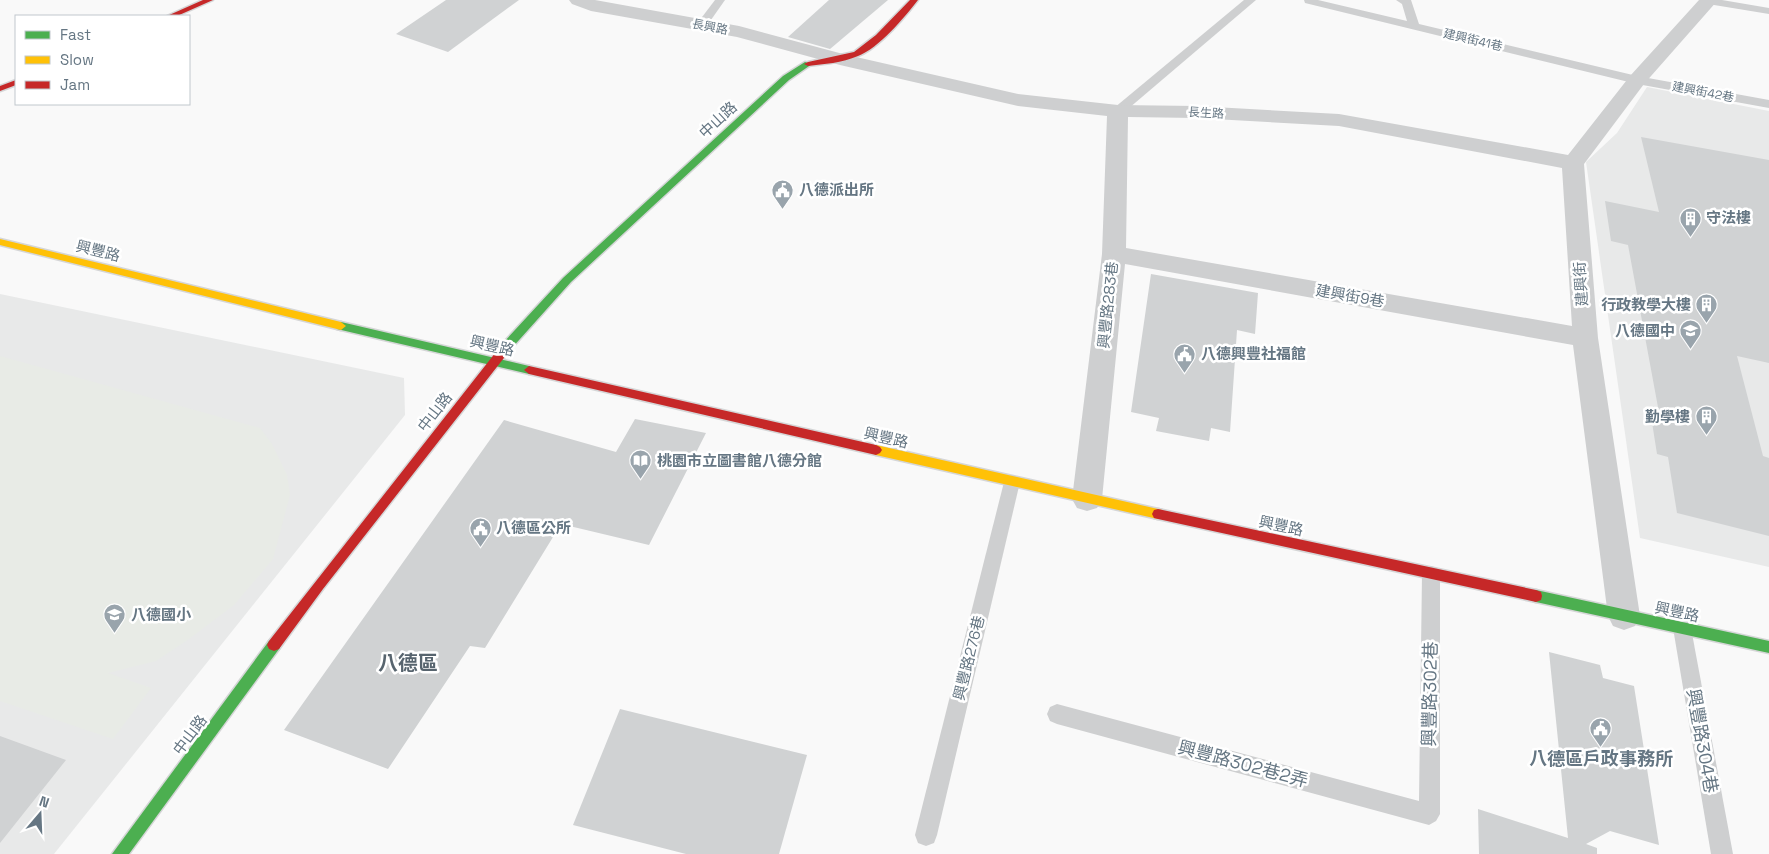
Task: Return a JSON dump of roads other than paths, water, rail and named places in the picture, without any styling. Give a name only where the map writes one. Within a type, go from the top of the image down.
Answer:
[{"type":"main road","points":[[173,15],[209,0]]},
{"type":"main road","name":"中山路","points":[[120,854],[319,585],[493,362],[567,280],[786,78],[807,64],[840,59],[858,53],[870,45],[900,18],[914,0]]},
{"type":"main road","points":[[0,89],[15,82]]},
{"type":"main road","name":"興豐路","points":[[0,242],[493,362],[1012,482],[1769,647]]},
{"type":"street","name":"長興路","points":[[578,0],[591,5],[748,34],[840,59]]},
{"type":"street","points":[[1573,163],[1637,80],[1709,1]]},
{"type":"street","name":"長生路","points":[[840,59],[1018,100],[1118,111],[1196,112],[1339,120],[1573,163]]},
{"type":"street","name":"興豐路283巷","points":[[1087,498],[1114,254],[1118,111]]},
{"type":"street","name":"建興街","points":[[1573,163],[1585,338],[1624,616]]},
{"type":"street","name":"建興街9巷","points":[[1114,254],[1585,338]]},
{"type":"lane","points":[[702,25],[720,0]]},
{"type":"lane","points":[[1118,111],[1251,0]]},
{"type":"lane","points":[[1401,0],[1407,2],[1414,26]]},
{"type":"lane","name":"建興街41巷","points":[[1309,1],[1637,80]]},
{"type":"lane","points":[[1709,1],[1769,11]]},
{"type":"lane","name":"建興街42巷","points":[[1637,80],[1769,104]]},
{"type":"lane","name":"興豐路276巷","points":[[926,834],[1012,482]]},
{"type":"lane","name":"興豐路302巷","points":[[1429,814],[1431,574]]},
{"type":"lane","name":"興豐路304巷","points":[[1682,628],[1722,854]]},
{"type":"lane","name":"興豐路302巷2弄","points":[[1058,714],[1429,814]]},
{"type":"place","name":"八德派出所","points":[[783,209]]},
{"type":"place","name":"守法樓","points":[[1690,237]]},
{"type":"place","name":"行政教學大樓","points":[[1707,324]]},
{"type":"place","name":"八德國中","points":[[1691,350]]},
{"type":"place","name":"八德興豐社福館","points":[[1185,373]]},
{"type":"place","name":"勤學樓","points":[[1706,436]]},
{"type":"place","name":"桃園市立圖書館八德分館","points":[[641,480]]},
{"type":"place","name":"八德區公所","points":[[480,547]]},
{"type":"place","name":"八德國小","points":[[115,634]]},
{"type":"place","name":"八德區戶政事務所","points":[[1601,748]]},
{"type":"district","name":"八德區","points":[[408,663]]}]
